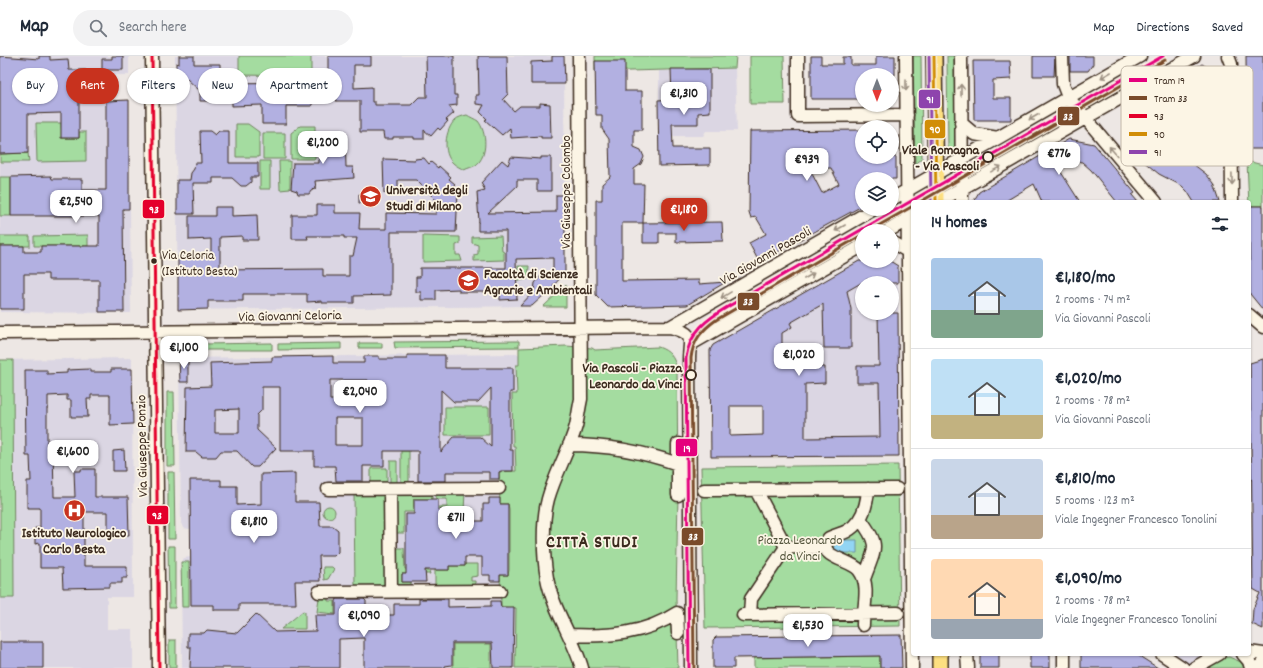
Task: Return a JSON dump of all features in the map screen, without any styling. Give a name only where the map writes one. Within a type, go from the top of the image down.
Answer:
[{"type":"main road","points":[[934,56],[935,174],[937,200]]},
{"type":"main road","points":[[940,656],[940,668]]},
{"type":"street","name":"Via Giuseppe Ponzio","points":[[152,56],[159,668]]},
{"type":"street","name":"Via Giuseppe Colombo","points":[[579,56],[581,328]]},
{"type":"street","points":[[798,56],[798,116],[907,115]]},
{"type":"street","points":[[906,56],[908,190],[911,218],[909,252],[911,405]]},
{"type":"street","points":[[961,56],[962,200]]},
{"type":"street","points":[[1062,56],[1063,84],[1068,97],[1121,160]]},
{"type":"street","points":[[1122,66],[1140,56]]},
{"type":"street","points":[[1177,66],[1194,56]]},
{"type":"street","points":[[1228,56],[1231,66]]},
{"type":"street","points":[[899,195],[1121,67]]},
{"type":"street","points":[[941,200],[1121,99]]},
{"type":"street","points":[[962,123],[974,134],[998,138]]},
{"type":"street","points":[[1126,166],[1154,200]]},
{"type":"street","points":[[1232,166],[1232,200]]},
{"type":"street","name":"Via Giovanni Pascoli","points":[[670,327],[862,216]]},
{"type":"street","points":[[899,225],[911,218]]},
{"type":"street","points":[[899,246],[909,252]]},
{"type":"street","points":[[692,344],[855,250]]},
{"type":"street","points":[[1251,317],[1263,327]]},
{"type":"street","points":[[582,668],[570,635],[551,595],[546,577],[544,522],[552,484],[576,426],[581,399],[581,328],[670,327],[686,334],[692,344],[688,360],[691,668]]},
{"type":"street","name":"Via Giovanni Celoria","points":[[0,333],[154,333],[581,328]]},
{"type":"street","points":[[569,445],[593,441],[625,448],[675,463]]},
{"type":"street","points":[[674,447],[678,495]]},
{"type":"street","points":[[328,489],[500,488]]},
{"type":"street","points":[[390,489],[391,592]]},
{"type":"street","points":[[864,579],[854,566],[843,559],[830,556],[826,548],[829,538],[848,530],[860,519],[866,508],[868,489]]},
{"type":"street","points":[[704,490],[897,489]]},
{"type":"street","points":[[756,490],[786,547]]},
{"type":"street","points":[[860,519],[873,537],[875,546],[864,579],[865,603],[863,619]]},
{"type":"street","points":[[786,547],[826,548]]},
{"type":"street","points":[[786,547],[751,599],[747,615],[773,621],[863,619],[898,613]]},
{"type":"street","points":[[319,592],[500,591]]},
{"type":"street","points":[[570,635],[595,641],[631,633],[668,620]]},
{"type":"street","points":[[1251,652],[1263,654]]},
{"type":"street","points":[[912,656],[912,668]]},
{"type":"street","points":[[967,656],[968,668]]},
{"type":"street","points":[[1064,656],[1064,668]]},
{"type":"street","points":[[1165,656],[1183,668]]},
{"type":"street","points":[[1194,668],[1215,656]]},
{"type":"street","points":[[1245,656],[1249,661],[1251,668]]},
{"type":"street","points":[[1257,668],[1263,663]]},
{"type":"shaded area","points":[[0,56],[129,56],[129,68],[127,68],[127,75],[119,75],[119,68],[66,68],[66,75],[58,76],[58,68],[12,68],[12,76],[0,76]]},
{"type":"shaded area","name":"Università degli Studi di Milano","points":[[175,56],[564,56],[565,273],[532,306],[178,310],[176,104],[190,104],[190,68],[175,68]]},
{"type":"shaded area","points":[[735,68],[737,131],[706,131],[703,136],[659,136],[659,71]]},
{"type":"shaded area","points":[[119,100],[127,100],[127,104],[129,104],[131,313],[0,312],[0,102],[12,102],[12,104],[58,104],[58,101],[66,101],[66,104],[119,104]]},
{"type":"shaded area","points":[[855,263],[855,268],[898,268],[898,276],[855,276],[855,320],[898,320],[899,456],[774,457],[771,312]],"holes":[[[787,346],[809,346],[809,352],[787,353]]]},
{"type":"shaded area","points":[[519,354],[520,468],[517,471],[502,471],[499,488],[500,504],[508,504],[509,508],[509,570],[508,575],[500,575],[501,607],[516,608],[522,668],[182,668],[181,562],[184,558],[190,557],[190,529],[183,528],[181,523],[179,358]]},
{"type":"shaded area","name":"Istituto Neurologico Carlo Besta","points":[[132,358],[133,597],[107,597],[107,629],[133,629],[133,668],[0,668],[0,360]]},
{"type":"shaded area","points":[[1172,656],[1209,656],[1190,666]]},
{"type":"green space","points":[[239,56],[311,56],[311,68],[256,68],[256,75],[248,75],[248,68],[239,68]]},
{"type":"green space","points":[[595,56],[736,56],[735,68],[595,72]]},
{"type":"green space","points":[[750,56],[784,56],[785,104],[750,104]]},
{"type":"green space","points":[[913,56],[921,56],[922,159],[915,164]]},
{"type":"green space","points":[[947,56],[954,56],[955,149],[948,151]]},
{"type":"green space","points":[[467,115],[478,121],[483,131],[485,144],[483,156],[480,161],[475,166],[464,170],[454,164],[450,159],[447,153],[446,142],[449,130],[455,120]]},
{"type":"green space","points":[[36,123],[61,123],[62,138],[79,138],[79,132],[86,132],[86,161],[37,162]]},
{"type":"green space","points":[[236,124],[248,124],[259,132],[259,157],[236,157]]},
{"type":"green space","points":[[300,126],[315,126],[315,159],[291,159],[291,133]]},
{"type":"green space","points":[[263,133],[285,133],[285,159],[263,159]]},
{"type":"green space","points":[[28,153],[29,162],[0,162],[0,154]]},
{"type":"green space","points":[[260,161],[270,161],[270,189],[260,189]]},
{"type":"green space","points":[[279,161],[290,161],[290,189],[280,190]]},
{"type":"green space","points":[[1253,162],[1263,165],[1263,206],[1251,206],[1251,200],[1249,200],[1247,166],[1253,166]]},
{"type":"green space","points":[[0,177],[11,177],[11,216],[0,216]]},
{"type":"green space","points":[[88,235],[88,246],[34,246],[34,236]]},
{"type":"green space","points":[[0,236],[30,236],[30,246],[0,246]]},
{"type":"green space","points":[[423,236],[460,237],[460,244],[456,245],[456,255],[460,255],[462,261],[423,262]]},
{"type":"green space","points":[[501,236],[504,260],[474,261],[474,255],[478,254],[478,245],[472,243],[472,237]]},
{"type":"green space","points":[[518,266],[529,266],[528,279],[518,281]]},
{"type":"green space","points":[[566,285],[566,307],[543,307]]},
{"type":"green space","points":[[519,341],[519,347],[395,348],[394,342]]},
{"type":"green space","points":[[272,343],[272,350],[202,350],[202,344]]},
{"type":"green space","points":[[341,343],[341,349],[278,350],[278,344]]},
{"type":"green space","points":[[359,343],[382,343],[382,348],[359,348]]},
{"type":"green space","points":[[566,346],[592,348],[595,350],[658,347],[666,350],[673,358],[676,365],[678,495],[676,599],[678,668],[515,668],[516,608],[501,607],[500,575],[508,575],[509,570],[509,509],[508,504],[500,504],[499,472],[516,471],[515,446],[513,446],[512,394],[517,394],[516,365],[519,365],[519,348]]},
{"type":"green space","points":[[0,360],[13,360],[14,598],[0,598]]},
{"type":"green space","points":[[167,392],[174,392],[175,466],[167,466]]},
{"type":"green space","points":[[445,407],[489,407],[489,435],[445,435]]},
{"type":"green space","points":[[401,451],[409,451],[409,483],[401,483]]},
{"type":"green space","points":[[390,461],[397,461],[397,483],[390,483]]},
{"type":"green space","name":"Piazza Leonardo da Vinci","points":[[898,465],[900,626],[705,628],[701,467]]},
{"type":"green space","points":[[371,468],[387,468],[387,485],[371,485]]},
{"type":"green space","points":[[168,472],[174,472],[175,539],[168,539]]},
{"type":"green space","points":[[465,491],[464,512],[450,512],[450,509],[416,509],[416,512],[404,512],[404,533],[393,533],[393,492],[432,492],[432,499],[414,499],[414,507],[447,507],[447,499],[436,499],[436,492]]},
{"type":"green space","points":[[354,492],[388,492],[388,589],[355,589]]},
{"type":"green space","points":[[331,506],[334,507],[334,517],[327,518],[324,517],[323,510],[324,507]]},
{"type":"green space","points":[[168,546],[175,546],[175,608],[169,608]]},
{"type":"green space","points":[[393,548],[404,548],[405,569],[429,571],[430,574],[402,574],[402,582],[411,582],[411,589],[394,589]]},
{"type":"green space","points":[[181,562],[189,562],[189,607],[182,607]]},
{"type":"green space","points":[[465,564],[478,564],[478,576],[471,577],[471,581],[475,581],[475,588],[435,588],[435,570],[449,570],[449,566],[465,566]]},
{"type":"green space","points":[[323,567],[332,567],[334,569],[328,579],[324,580]]},
{"type":"green space","points":[[328,596],[328,601],[335,601],[335,614],[317,612],[319,598]]},
{"type":"green space","points":[[303,611],[305,612],[305,629],[281,629]]},
{"type":"green space","points":[[169,640],[176,640],[176,668],[169,668]]},
{"type":"green space","points":[[453,644],[491,644],[491,668],[453,668]]},
{"type":"green space","points":[[880,656],[880,668],[754,668],[754,658]]},
{"type":"green space","points":[[1229,657],[1241,662],[1244,668],[1203,668],[1222,658]]},
{"type":"water","points":[[834,540],[857,540],[857,553],[834,553]]},
{"type":"building","points":[[0,56],[39,59],[39,56],[50,56],[50,60],[68,59],[69,68],[66,68],[66,104],[79,104],[79,138],[61,138],[61,113],[28,114],[28,153],[0,154]]},
{"type":"building","points":[[112,56],[123,56],[123,70],[119,70],[119,68],[102,68],[102,59],[112,59]]},
{"type":"building","points":[[179,56],[194,56],[194,64],[220,64],[220,68],[198,68],[198,89],[190,82],[190,68],[176,68],[176,63],[179,64]]},
{"type":"building","points":[[328,56],[371,56],[371,65],[354,65],[354,88],[372,87],[372,102],[375,102],[375,105],[411,105],[419,97],[427,97],[426,56],[454,56],[454,95],[457,95],[457,105],[449,106],[454,113],[446,120],[448,121],[440,130],[438,128],[431,136],[424,130],[424,139],[414,139],[414,137],[393,137],[393,139],[384,139],[383,132],[360,132],[360,101],[342,101],[342,68],[328,68]]},
{"type":"building","points":[[478,56],[507,56],[508,94],[503,99],[514,111],[520,106],[540,106],[540,103],[550,104],[551,138],[541,138],[541,136],[511,138],[510,128],[502,135],[485,120],[487,119],[480,112],[484,105],[476,104],[476,95],[479,95]]},
{"type":"building","points":[[552,56],[564,56],[565,84],[531,84],[531,62],[552,61]]},
{"type":"building","points":[[811,56],[821,56],[821,64],[843,64],[843,57],[851,57],[851,65],[876,65],[876,56],[895,56],[895,68],[855,68],[855,99],[811,99]]},
{"type":"building","points":[[1033,56],[1055,56],[1054,76],[1033,76]]},
{"type":"building","points":[[1070,56],[1093,56],[1093,64],[1088,71],[1070,71]]},
{"type":"building","points":[[1246,56],[1263,56],[1263,149],[1253,149],[1253,66],[1246,66]]},
{"type":"building","points":[[595,61],[625,61],[625,91],[642,91],[642,130],[634,130],[634,147],[641,150],[644,157],[641,164],[634,169],[634,184],[644,184],[643,223],[622,223],[622,281],[699,280],[699,284],[726,282],[687,305],[608,307],[596,295],[596,200],[602,200],[602,184],[610,177],[609,139],[602,129],[602,115],[596,115]]},
{"type":"building","points":[[973,61],[1010,61],[1011,79],[993,80],[993,98],[1011,98],[1011,120],[974,120]]},
{"type":"building","points":[[671,69],[710,69],[710,112],[698,113],[698,124],[672,124],[673,148],[710,148],[710,165],[659,166],[658,100],[672,99]]},
{"type":"building","points":[[248,83],[256,83],[256,104],[312,104],[312,106],[286,106],[286,124],[262,124],[262,105],[232,106],[232,104],[248,104]]},
{"type":"building","points":[[119,100],[127,100],[127,104],[129,104],[129,209],[123,209],[124,312],[99,312],[99,280],[48,280],[48,274],[24,274],[24,309],[0,309],[0,246],[24,246],[24,252],[41,252],[41,246],[99,246],[99,216],[11,216],[11,177],[51,176],[52,179],[82,179],[82,190],[106,190],[106,104],[119,104]]},
{"type":"building","points":[[855,130],[855,164],[896,164],[896,172],[855,172],[855,210],[759,262],[749,243],[766,234],[756,217],[751,218],[749,212],[750,131]],"holes":[[[809,168],[831,168],[839,184],[822,193]]]},
{"type":"building","points":[[200,131],[210,131],[215,135],[219,131],[229,131],[229,163],[258,163],[258,177],[251,177],[251,182],[246,186],[241,186],[232,178],[213,178],[213,183],[193,183],[194,214],[177,214],[177,180],[190,180],[195,163],[201,163]]},
{"type":"building","points":[[318,135],[345,135],[346,167],[353,167],[354,178],[315,181],[316,188],[309,194],[298,194],[297,191],[291,189],[293,163],[319,163]]},
{"type":"building","points":[[1069,139],[1094,144],[1135,193],[1132,195],[1136,200],[1115,200],[1091,170],[1082,162],[1075,161],[1059,169],[1079,200],[1041,200],[1034,184],[1007,200],[974,200],[979,192]]},
{"type":"building","points":[[511,157],[541,159],[541,157],[551,157],[551,191],[537,191],[537,180],[517,180],[517,186],[488,213],[556,212],[556,195],[565,195],[565,273],[553,286],[556,289],[548,296],[544,295],[532,306],[520,306],[534,291],[535,283],[541,276],[547,278],[553,271],[553,258],[516,259],[517,299],[500,300],[500,292],[459,292],[459,289],[436,290],[436,300],[421,300],[421,292],[416,292],[416,277],[420,277],[420,268],[506,268],[506,231],[478,231],[479,222],[477,192],[485,190],[481,183],[502,160],[508,165]]},
{"type":"building","points":[[424,158],[429,164],[431,162],[438,168],[439,166],[451,177],[449,179],[455,184],[448,192],[458,192],[456,232],[391,232],[391,295],[354,296],[354,303],[322,303],[322,301],[307,302],[307,294],[243,294],[243,301],[208,301],[208,309],[178,310],[178,256],[211,256],[211,239],[189,240],[189,216],[215,216],[215,207],[232,207],[232,216],[257,215],[258,240],[242,240],[242,236],[220,237],[220,270],[323,269],[323,276],[349,276],[349,256],[353,256],[357,238],[344,238],[344,236],[307,236],[308,239],[292,239],[292,215],[317,215],[317,205],[335,205],[335,213],[360,213],[359,229],[386,229],[386,213],[436,214],[436,200],[416,180],[398,180],[398,193],[384,193],[383,159],[415,160]]},
{"type":"building","points":[[1149,166],[1196,166],[1206,174],[1214,184],[1219,200],[1193,200],[1182,186],[1159,174]]},
{"type":"building","points":[[359,194],[371,194],[371,203],[359,203]]},
{"type":"building","points":[[1251,206],[1263,206],[1263,310],[1251,295]]},
{"type":"building","points":[[722,222],[723,241],[676,242],[676,233],[659,233],[659,243],[643,243],[643,223]]},
{"type":"building","points":[[855,263],[855,268],[898,268],[898,276],[855,276],[855,286],[847,291],[851,309],[851,348],[824,348],[823,304],[790,323],[792,327],[782,333],[782,346],[809,346],[809,367],[825,367],[825,383],[805,384],[805,438],[880,437],[879,383],[857,383],[857,366],[879,366],[878,320],[898,320],[899,456],[711,457],[710,350],[713,345]],"holes":[[[730,406],[763,406],[763,435],[730,436]]]},
{"type":"building","points":[[407,355],[445,355],[445,368],[513,368],[513,392],[510,392],[510,450],[513,450],[513,471],[499,472],[499,479],[489,479],[489,472],[446,472],[446,481],[418,481],[418,451],[384,451],[384,466],[363,466],[363,481],[336,481],[335,466],[314,466],[314,451],[280,451],[280,387],[262,387],[262,410],[257,415],[257,430],[276,448],[258,467],[252,467],[237,451],[221,451],[216,457],[202,457],[196,452],[186,452],[187,387],[211,386],[210,363],[272,361],[272,357],[333,356],[333,363],[364,363],[364,356],[379,356],[379,359],[407,359]],"holes":[[[330,380],[368,380],[368,400],[330,400]],[[491,388],[491,447],[480,437],[454,437],[441,452],[441,390],[454,402],[478,402]],[[239,409],[239,433],[215,433],[215,410]],[[335,418],[363,418],[363,445],[335,445]]]},
{"type":"building","points":[[179,358],[188,358],[188,382],[180,382]]},
{"type":"building","points":[[1263,359],[1263,629],[1252,624],[1253,609],[1260,593],[1253,589],[1251,363]]},
{"type":"building","points":[[90,369],[90,372],[111,372],[111,369],[132,369],[133,424],[110,425],[110,395],[91,395],[91,399],[87,399],[88,417],[71,417],[71,400],[67,400],[67,395],[48,396],[47,446],[53,446],[54,497],[75,497],[74,471],[81,471],[81,469],[95,469],[95,497],[128,497],[129,535],[108,535],[108,512],[84,512],[84,566],[127,566],[127,578],[122,578],[122,583],[110,583],[110,587],[63,588],[62,568],[40,568],[40,543],[35,544],[35,528],[40,528],[40,508],[27,508],[27,481],[31,481],[30,456],[26,456],[25,370],[47,370],[47,374],[67,373],[67,370]]},
{"type":"building","points":[[124,450],[125,471],[113,471],[113,451]]},
{"type":"building","points":[[295,473],[295,502],[319,502],[320,526],[333,526],[338,530],[338,552],[334,556],[319,556],[320,581],[295,581],[296,604],[239,604],[239,610],[214,610],[214,605],[191,605],[190,480],[221,480],[221,486],[237,486],[237,505],[261,504],[261,474]]},
{"type":"building","points":[[489,498],[500,498],[500,504],[508,504],[508,575],[500,575],[500,581],[490,581],[490,575],[482,575],[482,557],[465,557],[465,566],[449,566],[449,570],[425,570],[426,582],[402,582],[402,574],[406,574],[406,514],[414,514],[414,499],[438,499],[438,510],[448,510],[448,514],[465,514],[465,521],[483,521],[483,504],[489,504]]},
{"type":"building","points":[[337,599],[364,599],[366,601],[366,615],[394,615],[394,604],[419,604],[419,599],[448,599],[448,607],[491,606],[491,601],[500,601],[501,607],[514,607],[513,668],[493,668],[492,643],[452,643],[452,665],[445,666],[445,668],[364,668],[364,638],[339,639],[339,668],[190,668],[191,647],[188,647],[188,633],[204,633],[207,630],[237,633],[256,614],[275,632],[316,631],[315,615],[336,615]]},
{"type":"building","points":[[901,635],[902,668],[880,668],[880,656],[734,658],[734,668],[713,668],[713,640],[716,637]]},
{"type":"building","points":[[0,642],[43,642],[43,668],[0,668]]},
{"type":"building","points":[[980,656],[999,656],[999,668],[980,668]]},
{"type":"building","points":[[1030,656],[1050,656],[1050,668],[1030,668]]},
{"type":"building","points":[[1081,656],[1139,656],[1158,668],[1081,668]]},
{"type":"tram line","name":"19","points":[[1146,66],[1163,56]]},
{"type":"tram line","name":"33","points":[[1155,66],[1165,60]]},
{"type":"tram line","name":"19","points":[[913,200],[1121,80]]},
{"type":"tram line","name":"33","points":[[923,200],[1121,86]]},
{"type":"tram line","name":"19","points":[[689,668],[686,358],[691,340],[707,321],[729,306],[911,201]]},
{"type":"tram line","name":"33","points":[[881,224],[911,207]]},
{"type":"tram line","name":"33","points":[[694,668],[691,358],[694,346],[702,332],[716,320],[855,239]]},
{"type":"transit line","name":"93","points":[[152,56],[159,668]]},
{"type":"transit line","name":"91","points":[[929,56],[931,200]]},
{"type":"transit line","name":"90","points":[[934,56],[936,200]]},
{"type":"place","name":"Viale Romagna - Via Pascoli","points":[[988,157]]},
{"type":"place","name":"Università degli Studi di Milano","points":[[371,197]]},
{"type":"place","name":"Via Celoria (Istituto Besta)","points":[[154,261]]},
{"type":"place","name":"Facoltà di Scienze Agrarie e Ambientali","points":[[468,281]]},
{"type":"place","name":"Via Pascoli - Piazza Leonardo da Vinci","points":[[691,375]]},
{"type":"place","name":"Istituto Neurologico Carlo Besta","points":[[74,510]]},
{"type":"district","name":"CITTÀ STUDI","points":[[592,541]]}]
